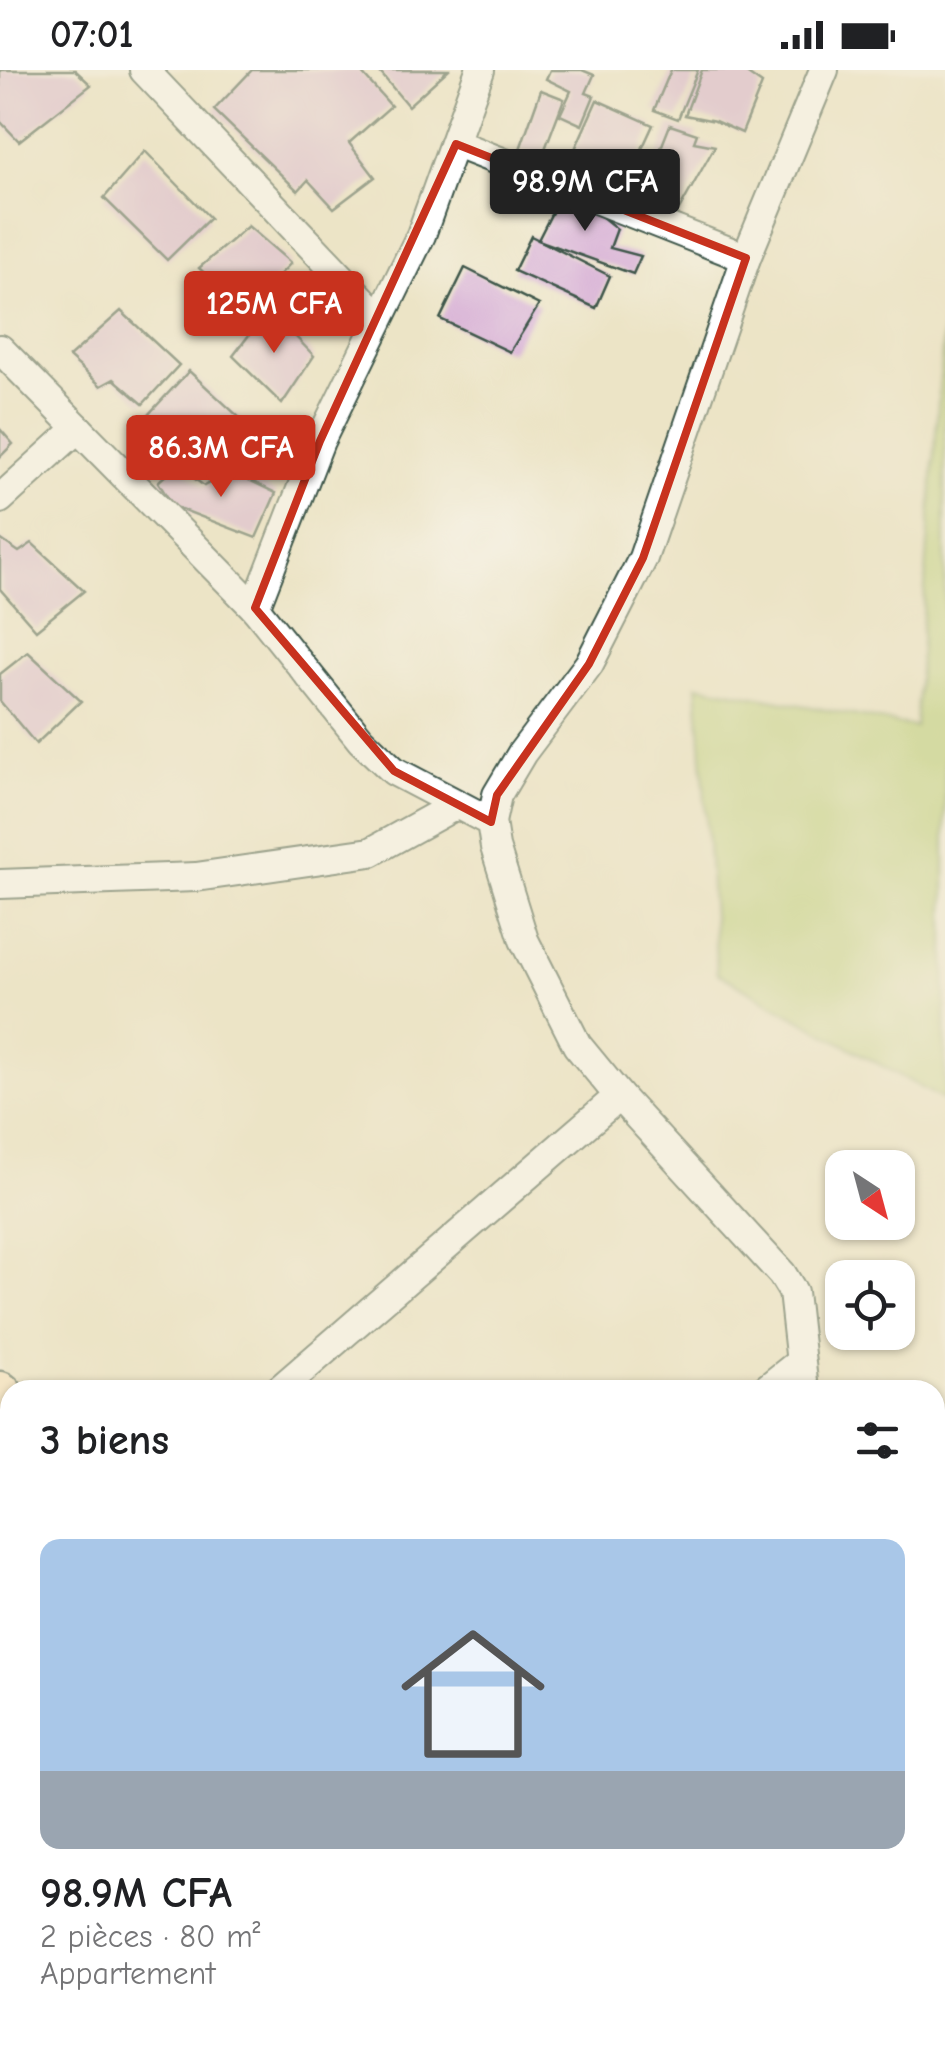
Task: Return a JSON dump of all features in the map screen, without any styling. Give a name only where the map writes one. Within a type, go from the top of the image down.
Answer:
[{"type":"street","points":[[144,70],[379,317]]},
{"type":"street","points":[[255,608],[320,441],[422,235],[480,70]]},
{"type":"street","points":[[801,1376],[793,1292],[782,1274],[618,1096],[577,1044],[524,940],[494,847],[490,822],[497,795],[522,754],[589,664],[643,558],[746,258],[824,70]]},
{"type":"street","points":[[456,144],[746,258]]},
{"type":"street","points":[[0,349],[255,608],[361,740],[394,771],[490,822]]},
{"type":"street","points":[[0,499],[78,428]]},
{"type":"street","points":[[0,884],[196,877],[371,852],[456,805]]},
{"type":"street","points":[[291,1380],[618,1096]]},
{"type":"highlighted area","points":[[456,144],[746,258],[643,558],[589,664],[497,795],[491,822],[394,771],[255,608],[320,441]]},
{"type":"green space","points":[[945,307],[945,1101],[717,973],[697,685],[915,727]]},
{"type":"building","points":[[0,70],[75,70],[91,85],[19,141],[0,121]]},
{"type":"building","points":[[252,70],[359,70],[391,106],[349,143],[375,177],[334,208],[308,180],[298,191],[214,110]]},
{"type":"building","points":[[378,70],[448,70],[408,106]]},
{"type":"building","points":[[550,70],[582,70],[594,75],[586,93],[594,96],[582,125],[560,115],[571,91],[546,79]]},
{"type":"building","points":[[671,70],[698,70],[678,119],[654,110]]},
{"type":"building","points":[[702,70],[742,70],[762,84],[742,133],[715,121],[685,115]]},
{"type":"building","points":[[541,90],[564,99],[542,157],[520,149]]},
{"type":"building","points":[[597,100],[653,125],[622,192],[567,167]]},
{"type":"building","points":[[670,125],[697,134],[694,142],[715,146],[674,219],[638,206]]},
{"type":"building","points":[[145,151],[210,218],[167,260],[104,198]]},
{"type":"building","points":[[565,187],[617,229],[610,248],[641,256],[633,274],[538,240]]},
{"type":"building","points":[[248,226],[291,263],[244,311],[199,268]]},
{"type":"building","points":[[531,236],[610,276],[596,308],[514,271]]},
{"type":"building","points":[[465,268],[539,305],[510,352],[440,319]]},
{"type":"building","points":[[269,309],[314,356],[282,404],[233,356]]},
{"type":"building","points":[[121,311],[179,365],[143,404],[114,379],[101,386],[69,357]]},
{"type":"building","points":[[189,371],[252,429],[210,478],[147,416]]},
{"type":"building","points":[[0,429],[13,444],[0,457]]},
{"type":"building","points":[[177,465],[204,486],[230,471],[276,493],[256,538],[173,506],[158,482]]},
{"type":"building","points":[[0,539],[19,552],[32,543],[84,591],[36,630],[0,589]]},
{"type":"building","points":[[28,652],[81,701],[36,744],[0,701],[0,674]]}]
